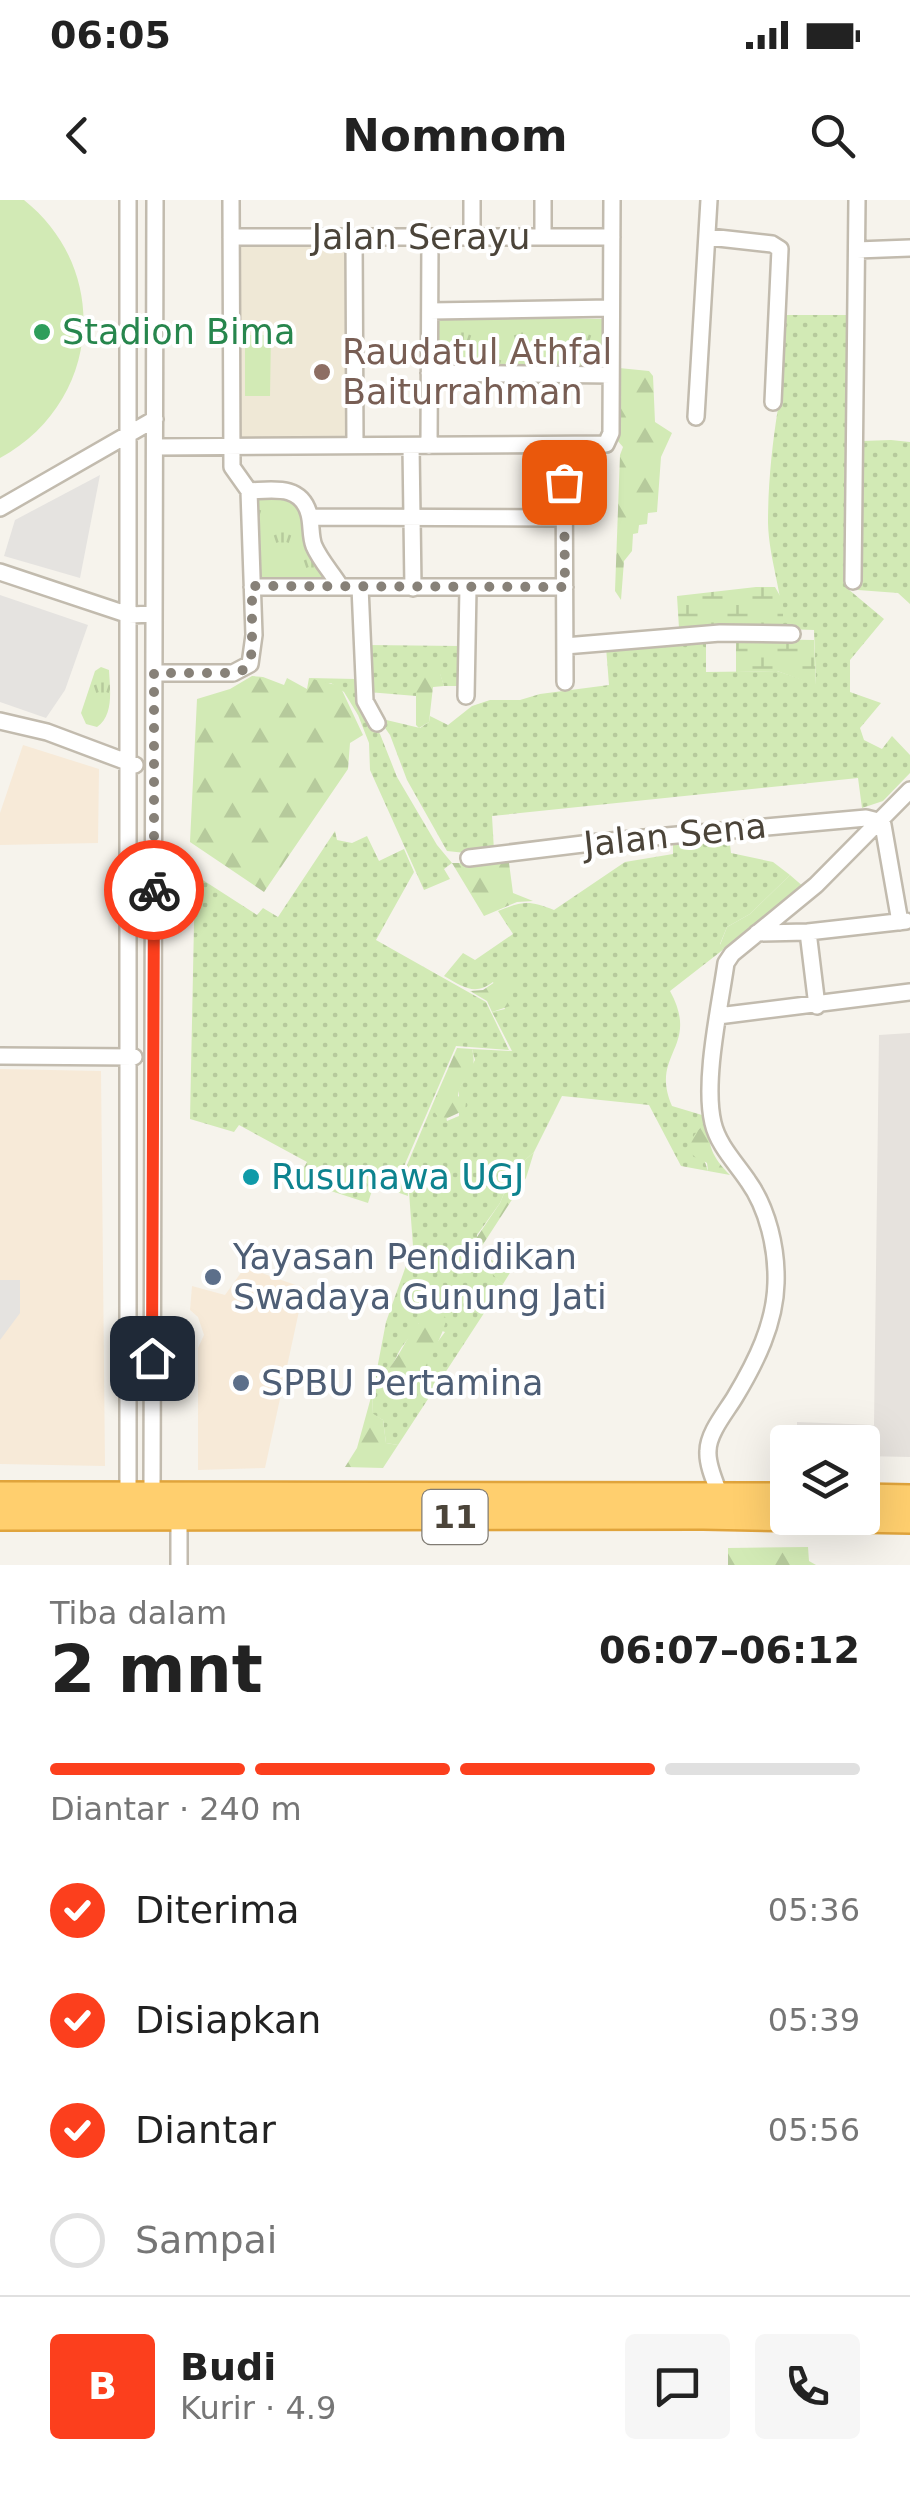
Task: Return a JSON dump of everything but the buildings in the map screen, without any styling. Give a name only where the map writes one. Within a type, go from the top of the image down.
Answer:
[{"type":"highway","name":"11","points":[[0,1495],[910,1520]]},
{"type":"highway","name":"11","points":[[0,1517],[483,1508],[770,1496]]},
{"type":"highway","points":[[880,1497],[910,1498]]},
{"type":"street","points":[[128,200],[128,1057],[140,1496]]},
{"type":"street","points":[[140,1496],[153,1058],[155,200]]},
{"type":"street","points":[[154,673],[233,673],[243,670],[252,653],[249,490],[232,467],[231,446],[231,200]]},
{"type":"street","points":[[472,200],[472,237]]},
{"type":"street","points":[[543,200],[543,237]]},
{"type":"street","points":[[154,447],[602,446],[609,441],[612,200]]},
{"type":"street","points":[[696,417],[709,200]]},
{"type":"street","points":[[852,581],[857,200]]},
{"type":"street","name":"Jalan Serayu","points":[[231,237],[612,237]]},
{"type":"street","points":[[354,237],[354,446]]},
{"type":"street","points":[[429,446],[430,237]]},
{"type":"street","points":[[709,237],[772,244],[780,250],[772,402]]},
{"type":"street","points":[[857,250],[910,248]]},
{"type":"street","points":[[430,311],[611,308]]},
{"type":"street","points":[[429,373],[611,375]]},
{"type":"street","points":[[0,508],[129,437],[154,419]]},
{"type":"street","points":[[411,446],[414,588]]},
{"type":"street","points":[[564,446],[565,682]]},
{"type":"street","points":[[249,490],[292,492],[303,501],[310,517],[313,543],[340,586]]},
{"type":"street","points":[[310,517],[565,518]]},
{"type":"street","points":[[0,572],[129,615],[154,614]]},
{"type":"street","points":[[252,586],[565,587]]},
{"type":"street","points":[[360,587],[365,700],[377,723]]},
{"type":"street","points":[[466,696],[468,588]]},
{"type":"street","points":[[565,646],[718,633],[792,634]]},
{"type":"street","points":[[0,721],[47,732],[120,758],[129,765],[154,766]]},
{"type":"street","points":[[720,1495],[708,1457],[709,1442],[767,1331],[776,1284],[769,1226],[761,1205],[714,1126],[710,1093],[729,957],[816,885],[910,790]]},
{"type":"street","name":"Jalan Sena","points":[[469,858],[853,817],[882,822]]},
{"type":"street","points":[[757,934],[905,921],[882,822]]},
{"type":"street","points":[[808,932],[817,1006]]},
{"type":"street","points":[[718,1016],[910,992]]},
{"type":"street","points":[[0,1056],[153,1058]]},
{"type":"street","points":[[178,1516],[179,1565]]},
{"type":"shaded area","name":"Raudatul Athfal Baiturrahman","points":[[239,243],[347,244],[345,440],[240,440]]},
{"type":"shaded area","points":[[100,475],[80,578],[4,556],[15,520]]},
{"type":"shaded area","points":[[0,595],[88,625],[65,690],[46,718],[0,702]]},
{"type":"shaded area","points":[[23,745],[99,769],[98,843],[0,845],[0,813]]},
{"type":"shaded area","points":[[910,1033],[910,1457],[880,1456],[880,1425],[874,1425],[879,1035]]},
{"type":"shaded area","points":[[0,1069],[101,1071],[105,1466],[0,1464]]},
{"type":"shaded area","points":[[245,1267],[304,1288],[265,1468],[198,1470],[198,1348],[204,1335],[198,1317],[190,1310],[192,1286],[225,1295]]},
{"type":"shaded area","points":[[0,1280],[20,1280],[20,1313],[0,1340]]},
{"type":"shaded area","points":[[797,1422],[874,1425],[797,1425]]},
{"type":"green space","name":"Stadion Bima","points":[[0,200],[24,200],[53,229],[72,263],[82,299],[83,335],[75,371],[58,405],[33,434],[0,458]]},
{"type":"green space","points":[[784,315],[849,315],[848,589],[884,619],[850,660],[850,692],[881,703],[860,728],[864,740],[882,749],[892,736],[910,755],[910,773],[883,801],[862,808],[858,778],[492,816],[494,851],[447,851],[378,718],[420,728],[429,722],[430,716],[448,725],[472,706],[490,700],[520,700],[609,685],[606,647],[706,639],[706,672],[777,671],[816,684],[814,630],[783,629],[769,537]]},
{"type":"green space","points":[[448,316],[605,319],[604,369],[434,367],[436,323]]},
{"type":"green space","points":[[523,329],[550,329],[549,358],[522,358]]},
{"type":"green space","points":[[245,335],[271,335],[270,396],[245,396]]},
{"type":"green space","points":[[619,368],[649,371],[653,376],[655,422],[672,433],[661,457],[657,512],[648,513],[647,524],[639,525],[638,533],[633,534],[632,551],[624,561],[621,600],[615,591],[623,447],[617,440]]},
{"type":"green space","points":[[862,441],[910,442],[910,604],[898,593],[858,590]]},
{"type":"green space","points":[[254,499],[288,500],[298,508],[326,582],[259,581]]},
{"type":"green space","points":[[775,587],[783,601],[783,629],[679,628],[677,596]]},
{"type":"green space","points":[[736,639],[814,640],[816,685],[777,671],[736,672]]},
{"type":"green space","points":[[367,645],[461,646],[460,686],[444,686],[440,674],[416,677],[416,696],[368,692]]},
{"type":"green space","points":[[101,667],[109,670],[110,702],[97,727],[86,724],[81,713],[95,671]]},
{"type":"green space","points":[[427,670],[440,673],[444,686],[433,687],[429,722],[419,728],[416,677]]},
{"type":"green space","points":[[252,676],[284,685],[287,678],[307,689],[309,678],[340,686],[363,735],[350,743],[348,769],[264,892],[190,842],[197,699],[230,689]]},
{"type":"green space","points":[[309,678],[356,679],[359,704],[380,734],[397,777],[452,863],[444,869],[450,879],[424,890],[370,770],[369,743],[358,715],[344,692],[331,683]]},
{"type":"green space","points":[[335,831],[337,840],[352,843],[367,836],[379,861],[404,849],[414,872],[376,940],[486,1002],[509,1050],[456,1046],[405,1164],[408,1196],[374,1184],[368,1203],[297,1180],[307,1162],[239,1125],[234,1132],[190,1119],[195,875],[257,915],[263,908],[278,917]]},
{"type":"green space","points":[[729,836],[731,853],[773,862],[790,875],[750,914],[727,927],[720,944],[724,949],[670,991],[680,1026],[666,1074],[667,1088],[672,1106],[702,1115],[708,1121],[696,1136],[708,1171],[681,1166],[649,1105],[562,1096],[534,1152],[514,1170],[500,1203],[477,1235],[477,1253],[503,1284],[398,1445],[386,1443],[383,1420],[372,1414],[373,1390],[386,1322],[413,1246],[407,1165],[437,1094],[441,1096],[447,1121],[459,1116],[459,1089],[475,1060],[472,1049],[512,1051],[492,1012],[505,1009],[493,982],[475,989],[444,976],[463,953],[475,960],[513,934],[498,911],[526,903],[554,910],[625,862],[673,854],[673,839]],"holes":[[[419,1323],[445,1332],[430,1352],[412,1391],[386,1372]]]},
{"type":"green space","points":[[452,863],[509,863],[513,893],[533,901],[517,902],[484,916]]},
{"type":"green space","points":[[790,875],[805,888],[724,949],[720,945],[727,927],[750,914]]},
{"type":"green space","points":[[498,980],[507,981],[512,999],[510,1006],[492,1012],[487,1001],[470,991],[483,990]]},
{"type":"green space","points":[[457,1048],[472,1049],[474,1058],[458,1096],[466,1102],[465,1110],[441,1121],[435,1113],[441,1102],[437,1094]]},
{"type":"green space","points":[[708,1121],[712,1151],[730,1175],[708,1171],[707,1163],[690,1151],[694,1136]]},
{"type":"green space","points":[[534,1152],[526,1178],[478,1252],[511,1271],[503,1284],[477,1253],[475,1240],[500,1203],[514,1170]]},
{"type":"green space","points":[[437,1310],[446,1318],[445,1324],[423,1371],[404,1396],[391,1391],[386,1372],[414,1329]]},
{"type":"green space","points":[[373,1390],[372,1413],[383,1420],[386,1443],[398,1445],[383,1468],[345,1467],[357,1448]]},
{"type":"green space","points":[[808,1547],[809,1561],[816,1565],[728,1565],[728,1548]]},
{"type":"way so far","points":[[154,890],[154,673],[233,673],[250,664],[254,635],[252,586],[565,587],[564,482]]},
{"type":"place","name":"Stadion Bima","points":[[42,332]]},
{"type":"place","name":"Raudatul Athfal Baiturrahman","points":[[322,372]]},
{"type":"place","name":"Rusunawa UGJ","points":[[251,1177]]},
{"type":"place","name":"Yayasan Pendidikan Swadaya Gunung Jati","points":[[213,1277]]},
{"type":"place","name":"SPBU Pertamina","points":[[241,1383]]},
{"type":"route","points":[[152,1358],[154,890]]}]
